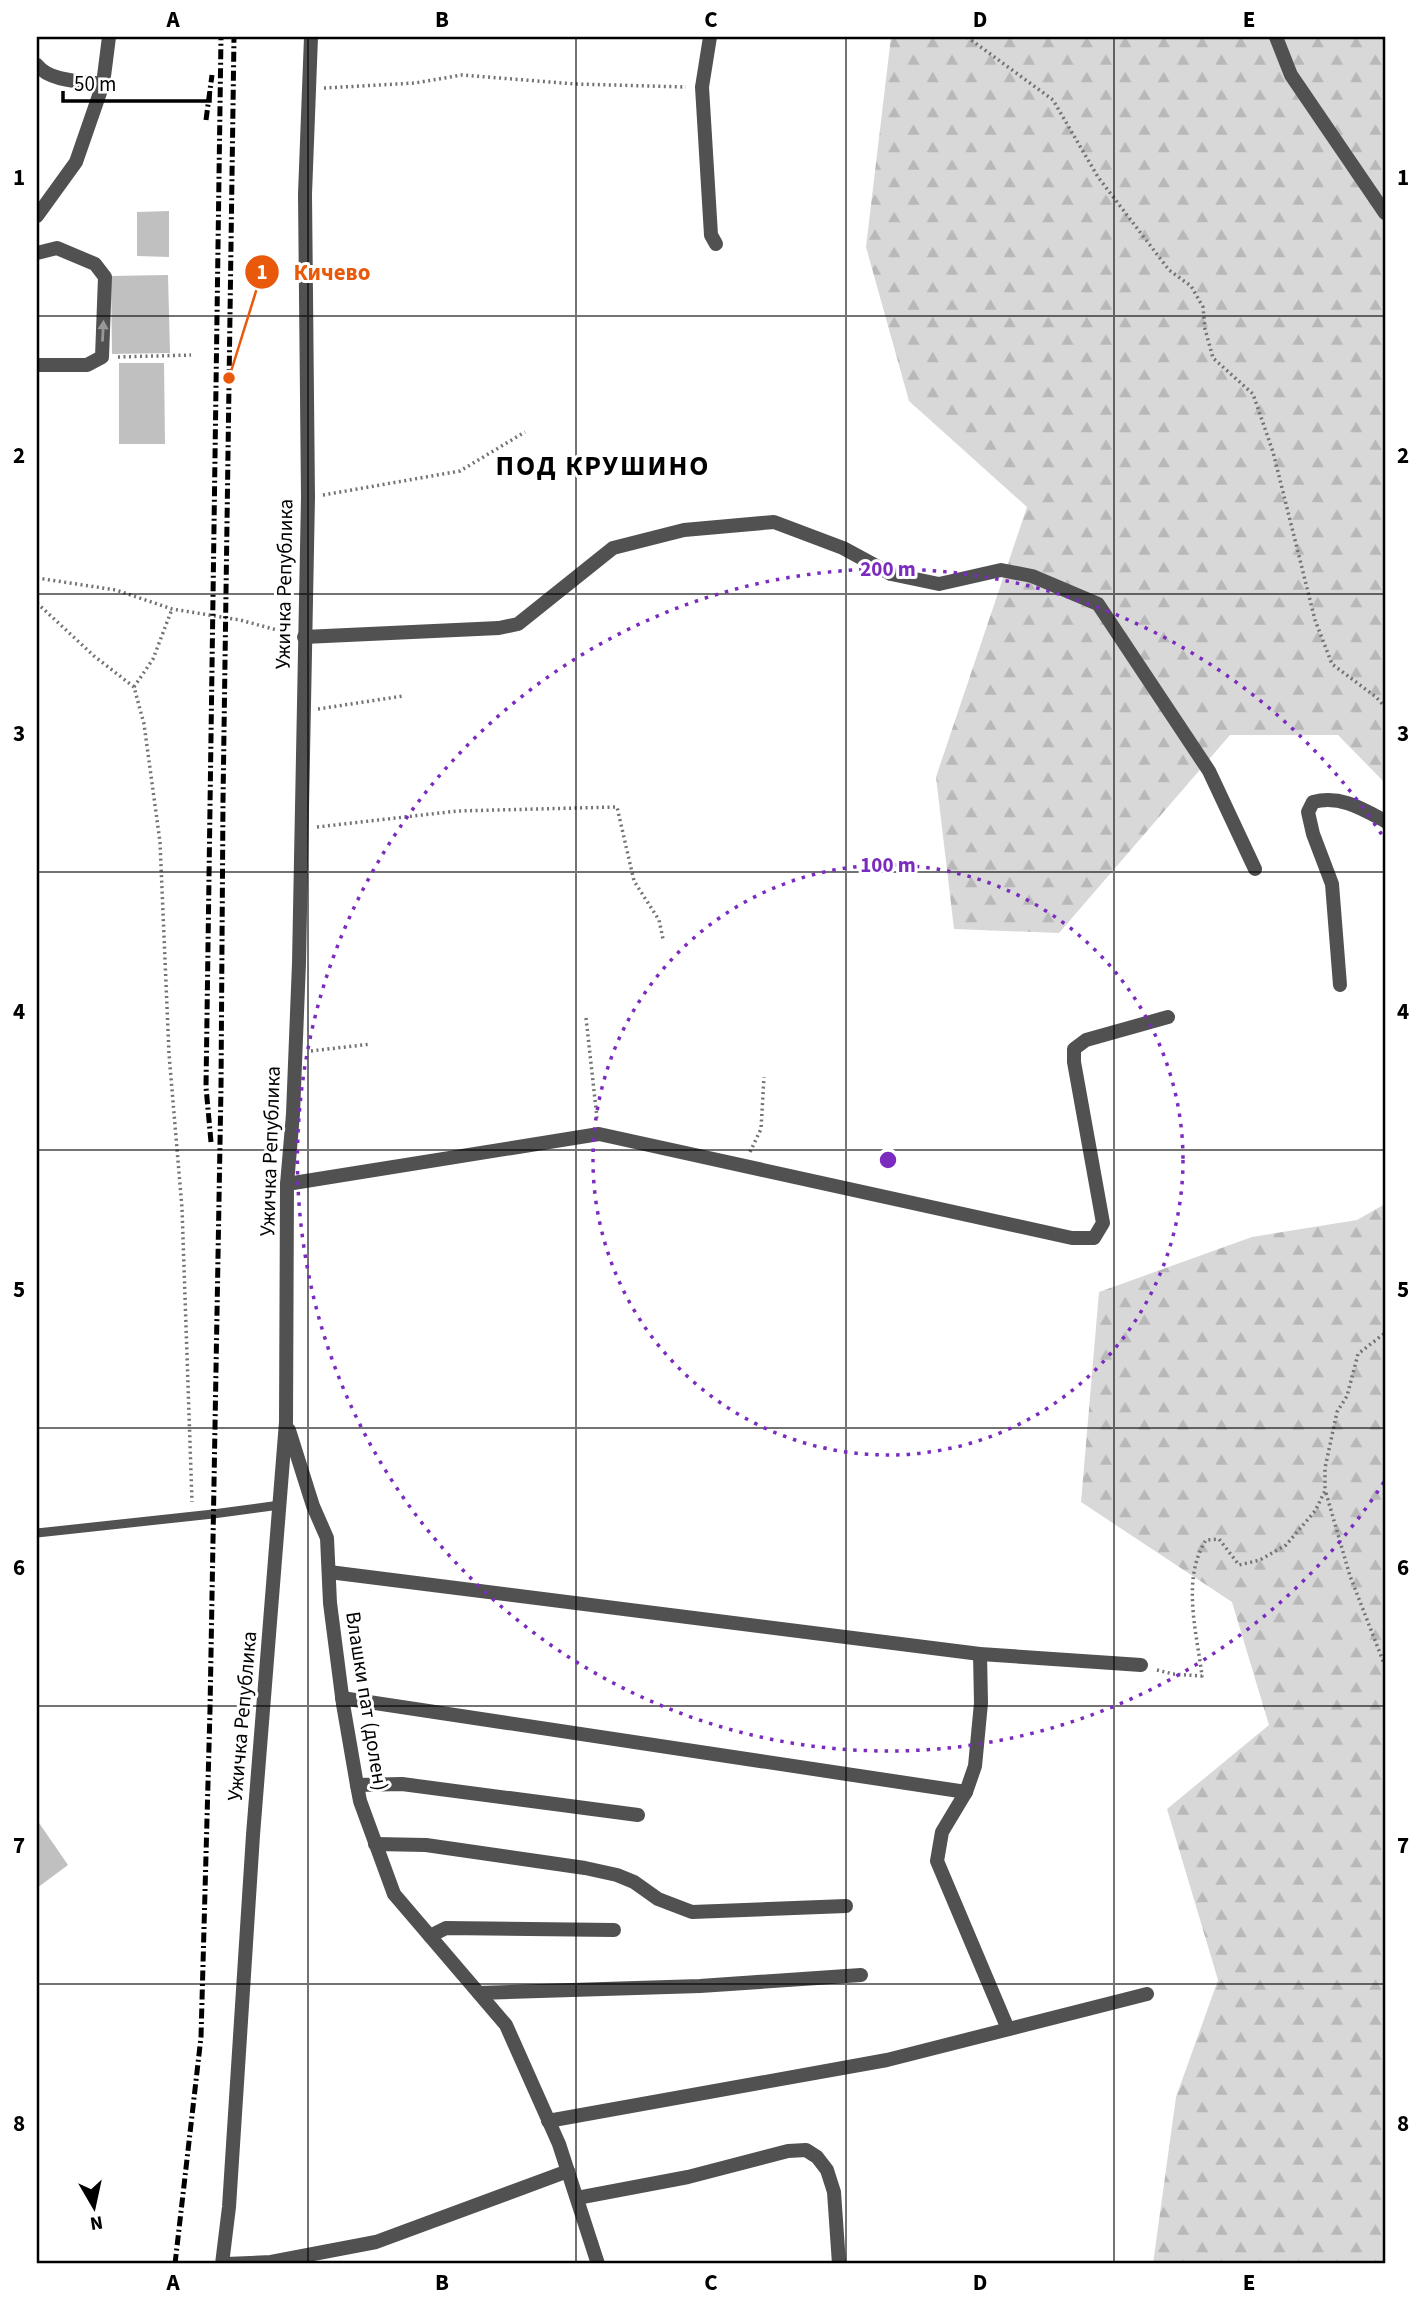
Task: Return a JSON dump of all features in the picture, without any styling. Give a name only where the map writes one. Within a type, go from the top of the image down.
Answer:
[{"type":"street","points":[[37,216],[76,162],[103,85],[109,37]]},
{"type":"street","name":"Ужичка Република","points":[[224,2264],[252,1849],[286,1422],[287,1184],[295,1054],[308,497],[305,194],[311,37]]},
{"type":"street","points":[[710,37],[702,88],[711,235],[716,244]]},
{"type":"street","points":[[1276,37],[1292,75],[1385,213]]},
{"type":"street","points":[[37,65],[40,69],[69,80],[103,85]]},
{"type":"street","points":[[37,253],[57,248],[95,264],[105,277],[102,357],[87,365],[37,365]]},
{"type":"street","points":[[304,637],[499,628],[518,624],[612,548],[684,530],[774,522],[843,548],[891,574],[939,584],[1001,569],[1032,576],[1098,604],[1209,771],[1255,869]]},
{"type":"street","points":[[1340,985],[1332,884],[1308,813],[1313,802],[1327,799],[1345,801],[1385,821]]},
{"type":"street","points":[[287,1184],[599,1133],[1072,1238],[1094,1238],[1103,1223],[1074,1062],[1074,1049],[1086,1040],[1168,1017]]},
{"type":"street","name":"Влашки пат (долен)","points":[[286,1422],[313,1506],[327,1538],[330,1604],[342,1698],[360,1801],[375,1844],[394,1894],[506,2025],[568,2171],[598,2264]]},
{"type":"street","points":[[329,1572],[980,1654],[1141,1665]]},
{"type":"street","points":[[980,1654],[981,1703],[975,1766],[966,1792],[942,1832],[937,1861],[1008,2029]]},
{"type":"street","points":[[342,1698],[966,1792]]},
{"type":"street","points":[[357,1785],[402,1784],[638,1815]]},
{"type":"street","points":[[375,1844],[426,1845],[585,1868],[625,1879],[657,1899],[692,1912],[846,1906]]},
{"type":"street","points":[[430,1936],[446,1928],[614,1930]]},
{"type":"street","points":[[479,1993],[699,1986],[861,1975]]},
{"type":"street","points":[[548,2121],[887,2060],[1147,1994]]},
{"type":"street","points":[[577,2198],[688,2177],[788,2151],[806,2150],[817,2157],[827,2170],[834,2192],[839,2264]]},
{"type":"street","points":[[224,2264],[271,2262],[376,2242],[568,2171]]},
{"type":"lane","points":[[37,1534],[280,1505]]},
{"type":"path","points":[[967,37],[1052,100],[1098,177],[1169,270],[1191,286],[1203,307],[1205,329],[1213,358],[1253,394],[1273,452],[1315,620],[1332,664],[1385,707]]},
{"type":"path","points":[[310,89],[415,82],[462,75],[575,84],[702,88]]},
{"type":"path","points":[[102,357],[191,355]]},
{"type":"path","points":[[308,497],[460,471],[525,432]]},
{"type":"path","points":[[37,578],[116,590],[172,609],[240,620],[304,637]]},
{"type":"path","points":[[37,603],[94,656],[134,687],[144,724],[160,842],[169,1054],[182,1208],[192,1517]]},
{"type":"path","points":[[134,687],[153,659],[172,609]]},
{"type":"path","points":[[303,711],[403,696]]},
{"type":"path","points":[[301,829],[457,811],[617,807],[634,881],[659,920],[663,939]]},
{"type":"path","points":[[586,1018],[599,1133]]},
{"type":"path","points":[[295,1054],[371,1044]]},
{"type":"path","points":[[744,1166],[761,1129],[764,1076]]},
{"type":"path","points":[[1385,1333],[1358,1354],[1347,1396],[1337,1412],[1325,1468],[1325,1491],[1350,1577],[1385,1666]]},
{"type":"path","points":[[1141,1665],[1173,1674],[1202,1676],[1192,1591],[1196,1559],[1206,1540],[1219,1539],[1239,1565],[1260,1560],[1286,1545],[1315,1511],[1325,1491]]},
{"type":"green space","points":[[891,37],[1385,37],[1385,783],[1338,735],[1230,735],[1059,933],[954,929],[936,777],[1027,507],[909,401],[866,247]]},
{"type":"green space","points":[[1385,1204],[1385,2264],[1153,2264],[1176,2097],[1218,1980],[1167,1809],[1269,1725],[1232,1602],[1081,1502],[1099,1292],[1252,1237],[1357,1220]]},
{"type":"building","points":[[169,211],[169,257],[137,256],[137,212]]},
{"type":"building","points":[[168,275],[170,353],[112,354],[111,276]]},
{"type":"building","points":[[119,363],[164,363],[165,444],[119,444]]},
{"type":"building","points":[[37,1820],[68,1865],[37,1888]]},
{"type":"railway","points":[[211,1142],[206,1087],[221,37]]},
{"type":"railway","points":[[175,2264],[201,2037],[210,1710],[234,37]]},
{"type":"railway","points":[[206,120],[212,75]]},
{"type":"place","name":"Кичево","points":[[229,378]]},
{"type":"district","name":"ПОД КРУШИНО","points":[[603,465]]}]
